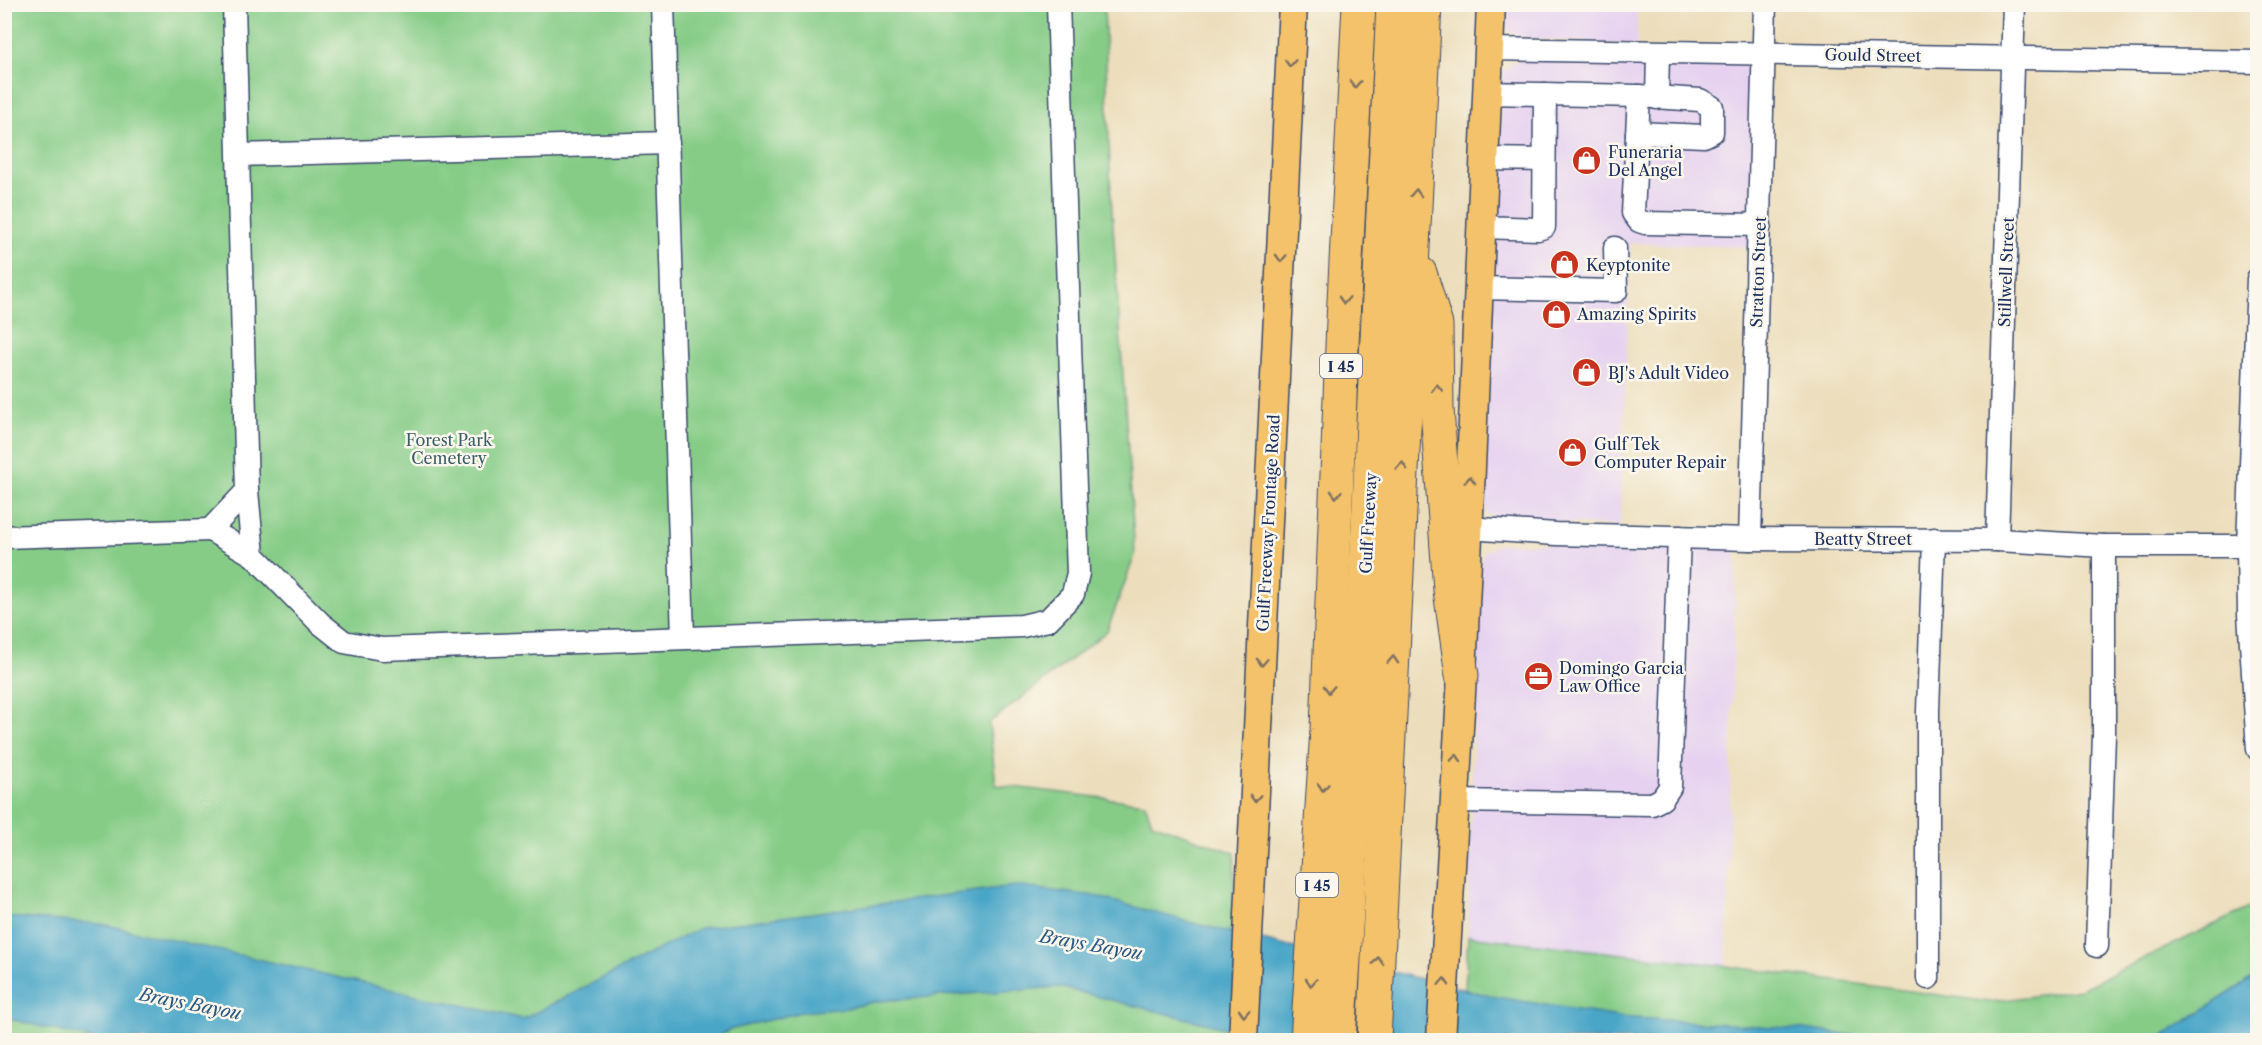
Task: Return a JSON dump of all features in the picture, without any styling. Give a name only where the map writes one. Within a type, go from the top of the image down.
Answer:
[{"type":"highway","name":"Gulf Freeway","points":[[1359,4],[1343,321],[1358,734],[1374,1041]]},
{"type":"highway","name":"Gulf Freeway","points":[[1339,1041],[1358,734],[1393,4]]},
{"type":"highway","name":"Gulf Freeway","points":[[1307,1041],[1358,734],[1414,251],[1425,4]]},
{"type":"highway","points":[[1414,251],[1436,325],[1438,420],[1450,590],[1462,676]]},
{"type":"main road","name":"Gulf Freeway Frontage Road","points":[[1243,1041],[1293,4]]},
{"type":"main road","points":[[1441,1041],[1462,676],[1491,4]]},
{"type":"street","points":[[234,4],[247,491],[253,555]]},
{"type":"street","points":[[663,4],[683,637]]},
{"type":"street","points":[[4,519],[13,537],[210,530],[253,555],[320,622],[344,642],[382,649],[1022,626],[1048,620],[1073,594],[1078,573],[1058,4]]},
{"type":"street","name":"Stratton Street","points":[[1750,539],[1765,4]]},
{"type":"street","name":"Stillwell Street","points":[[1997,540],[2014,4]]},
{"type":"street","name":"Gould Street","points":[[1488,50],[2258,62]]},
{"type":"street","points":[[1658,53],[1637,133],[1633,213],[1639,221],[1645,223],[1760,225]]},
{"type":"street","points":[[1486,93],[1648,97],[1706,102],[1712,107],[1712,132],[1704,136],[1637,133]]},
{"type":"street","points":[[1480,227],[1538,229],[1544,227],[1545,94]]},
{"type":"street","points":[[239,155],[668,143]]},
{"type":"street","points":[[1484,159],[1544,160]]},
{"type":"street","points":[[1478,288],[1616,291],[1615,248]]},
{"type":"street","points":[[2258,279],[2253,546],[2249,614],[2258,749]]},
{"type":"street","points":[[210,530],[247,491]]},
{"type":"street","name":"Beatty Street","points":[[1468,528],[1556,534],[1750,539],[1934,539],[2103,546],[2253,546]]},
{"type":"street","points":[[1454,801],[1652,804],[1662,799],[1670,787],[1679,537]]},
{"type":"street","points":[[1928,978],[1928,711],[1934,539]]},
{"type":"street","points":[[2097,946],[2104,735],[2103,546]]},
{"type":"shaded area","points":[[1507,5],[1637,5],[1637,46],[1524,38],[1509,31],[1506,25]]},
{"type":"shaded area","points":[[1525,58],[1751,64],[1754,67],[1750,247],[1630,243],[1620,526],[1503,520],[1487,514],[1483,502],[1501,84],[1503,72],[1516,61]]},
{"type":"shaded area","points":[[1500,544],[1734,546],[1736,559],[1726,966],[1468,936],[1481,562],[1484,552]]},
{"type":"green space","name":"Forest Park Cemetery","points":[[5,5],[1104,5],[1111,196],[1135,555],[1107,631],[989,723],[996,785],[1145,803],[1152,823],[1235,853],[1227,1040],[5,1040]]},
{"type":"green space","points":[[2257,904],[2257,1040],[1462,1040],[1468,936],[1726,966],[1990,1002],[2081,989]]},
{"type":"water","name":"Brays Bayou","points":[[1014,886],[1095,896],[1193,923],[1491,996],[1619,1017],[1804,1029],[1886,1040],[1273,1040],[1059,987],[878,1001],[848,1008],[801,1012],[729,1030],[713,1040],[97,1040],[5,1018],[5,917],[102,924],[523,1019],[700,928]]},
{"type":"water","points":[[2257,975],[2257,1040],[2155,1040],[2160,1038]]},
{"type":"place","name":"Funeraria Del Angel","points":[[1587,161]]},
{"type":"place","name":"Keyptonite","points":[[1565,265]]},
{"type":"place","name":"Amazing Spirits","points":[[1556,314]]},
{"type":"place","name":"BJ's Adult Video","points":[[1587,373]]},
{"type":"place","name":"Gulf Tek Computer Repair","points":[[1573,453]]},
{"type":"place","name":"Domingo Garcia Law Office","points":[[1538,677]]}]
